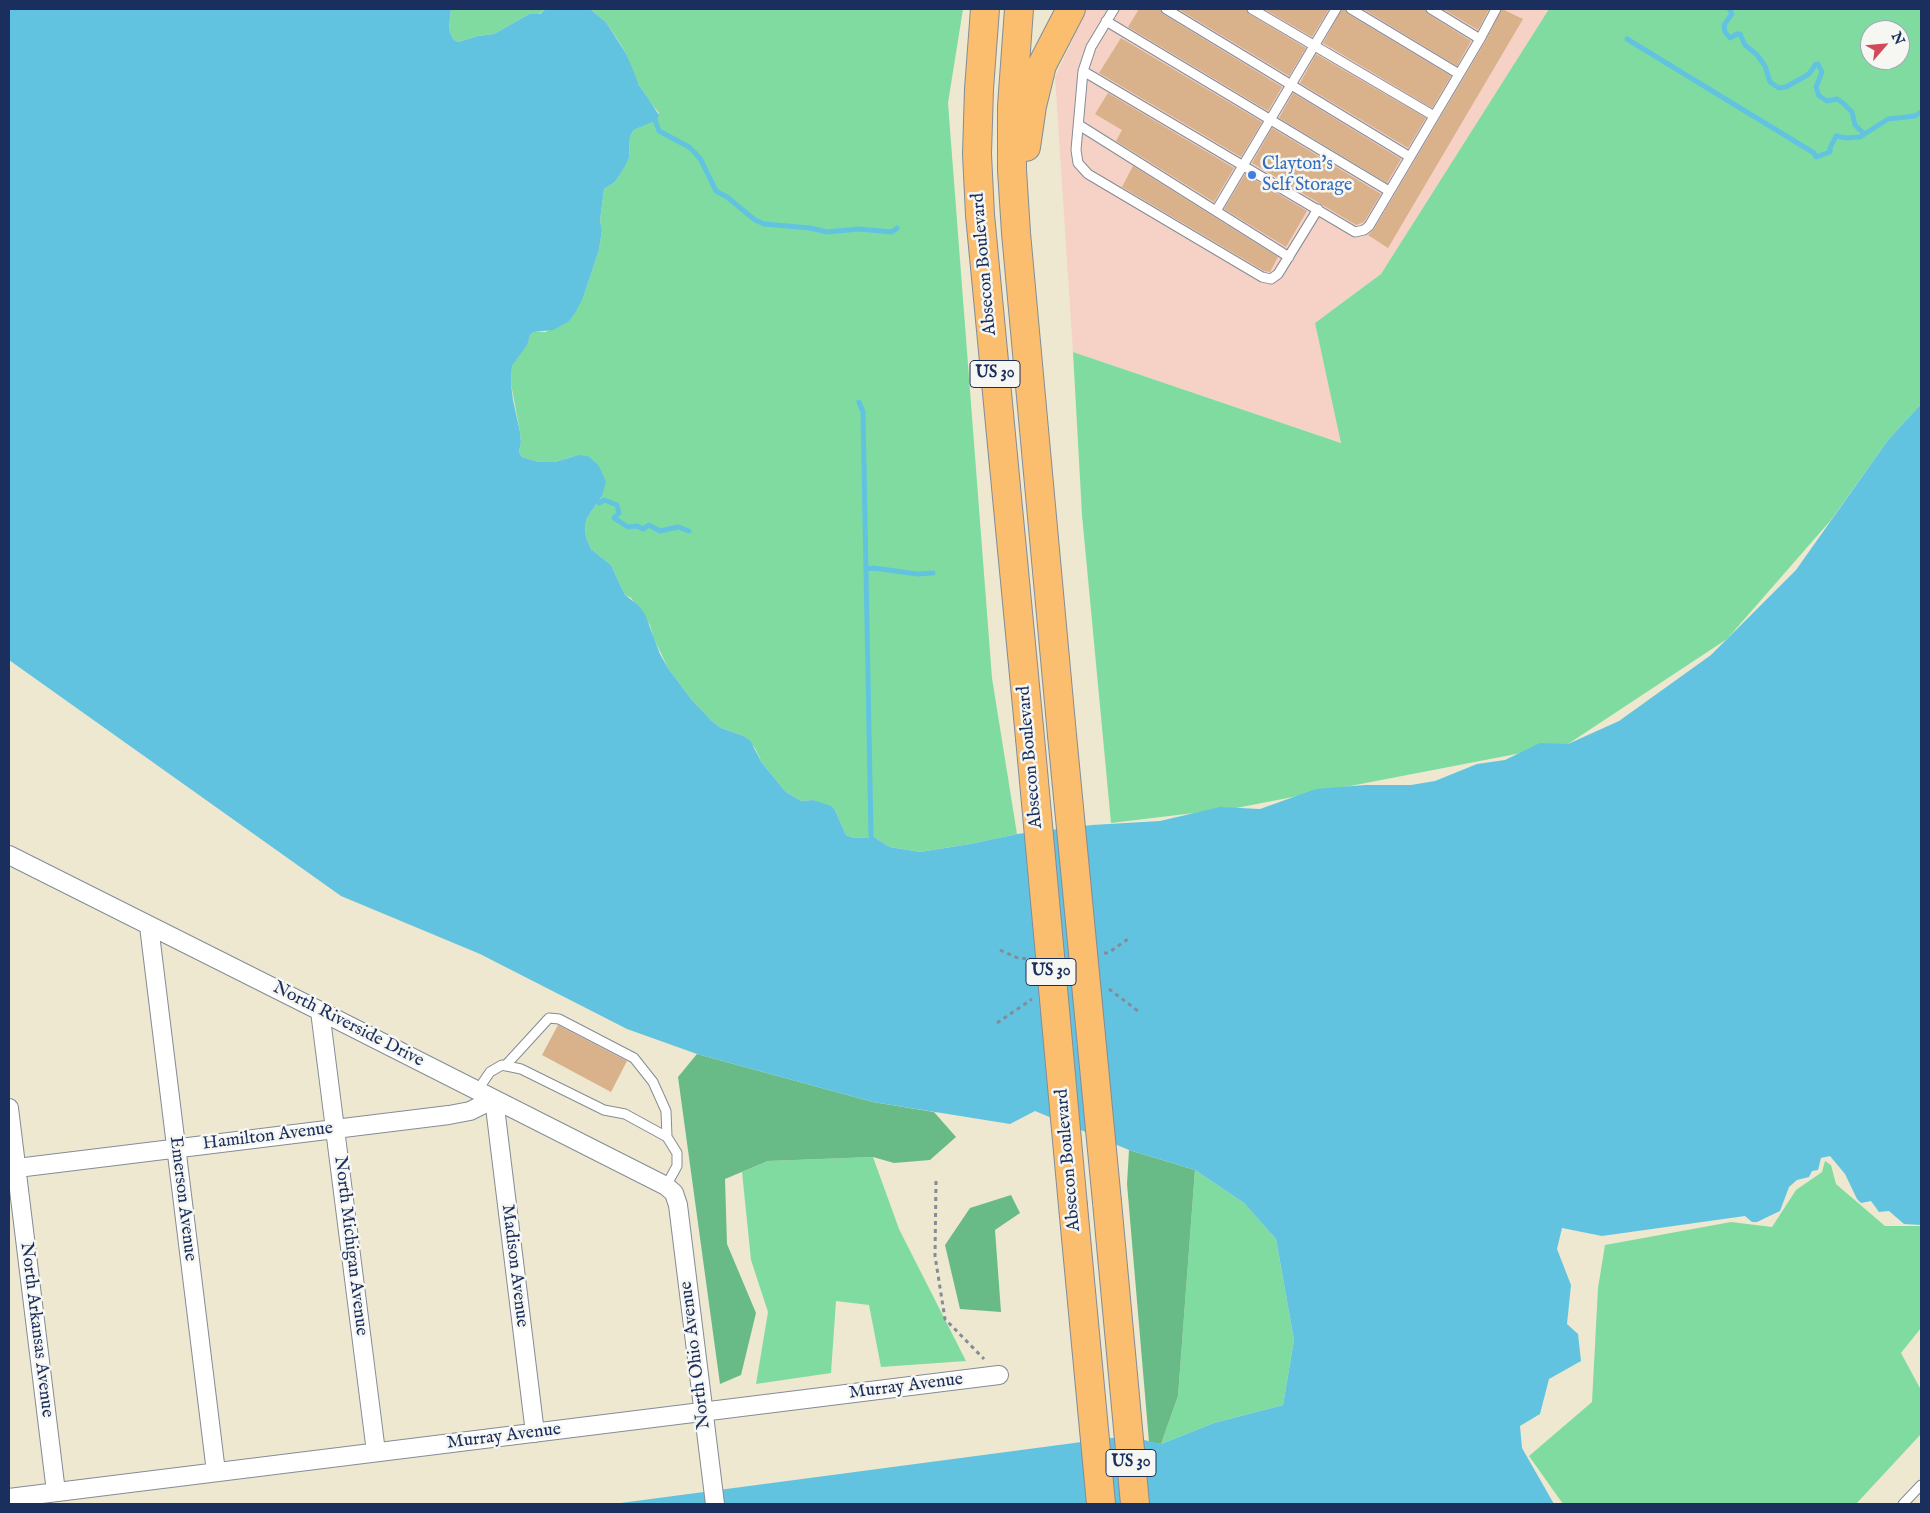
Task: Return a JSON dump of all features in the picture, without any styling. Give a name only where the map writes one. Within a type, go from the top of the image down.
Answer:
[{"type":"highway","name":"Absecon Boulevard","points":[[985,9],[978,98],[977,154],[980,215],[1101,1504]]},
{"type":"highway","name":"Absecon Boulevard","points":[[1019,9],[1012,106],[1012,170],[1016,233],[1135,1504]]},
{"type":"highway","points":[[1016,233],[1036,85],[1050,46],[1071,9]]},
{"type":"street","name":"North Riverside Drive","points":[[9,855],[666,1186]]},
{"type":"street","name":"Emerson Avenue","points":[[149,926],[216,1472]]},
{"type":"street","name":"North Michigan Avenue","points":[[320,1011],[376,1452]]},
{"type":"street","name":"Hamilton Avenue","points":[[12,1168],[449,1115],[470,1111],[494,1099]]},
{"type":"street","name":"Madison Avenue","points":[[494,1099],[536,1433]]},
{"type":"street","name":"North Arkansas Avenue","points":[[9,1108],[12,1168],[56,1492]]},
{"type":"street","name":"North Ohio Avenue","points":[[666,1186],[674,1193],[678,1205],[714,1497]]},
{"type":"street","name":"Murray Avenue","points":[[9,1498],[999,1375]]},
{"type":"lane","points":[[1114,9],[1091,47],[1083,71],[1076,150],[1078,163],[1088,174],[1262,277],[1271,279],[1278,274],[1318,210]]},
{"type":"lane","points":[[1166,9],[1410,157]]},
{"type":"lane","points":[[1252,9],[1434,116]]},
{"type":"lane","points":[[1216,211],[1336,9]]},
{"type":"lane","points":[[1351,9],[1459,74]]},
{"type":"lane","points":[[1431,9],[1480,39]]},
{"type":"lane","points":[[1083,71],[1355,232],[1364,230],[1369,226],[1496,9]]},
{"type":"lane","points":[[1106,22],[1389,191]]},
{"type":"lane","points":[[1079,125],[1289,257]]},
{"type":"lane","points":[[505,1066],[549,1018],[559,1019],[634,1058],[653,1082],[666,1111],[667,1137]]},
{"type":"lane","points":[[476,1091],[490,1072],[502,1065],[521,1069],[604,1110],[626,1114],[667,1137],[677,1153],[677,1166],[666,1186]]},
{"type":"lane","points":[[1904,1504],[1921,1485]]},
{"type":"path","points":[[936,1181],[935,1256],[945,1319],[999,1375]]},
{"type":"shaded area","name":"Clayton's Self Storage","points":[[1087,9],[1549,9],[1381,274],[1315,323],[1342,443],[1073,352],[1055,77]]},
{"type":"green space","points":[[451,9],[546,9],[539,14],[529,14],[494,34],[478,36],[458,42],[453,39],[449,29]]},
{"type":"green space","points":[[590,9],[963,9],[948,103],[992,678],[1017,834],[920,852],[890,847],[874,837],[854,838],[846,835],[835,810],[813,800],[801,801],[786,792],[762,763],[755,748],[744,736],[721,728],[691,699],[668,668],[654,639],[650,625],[631,598],[625,595],[611,565],[591,549],[586,537],[585,526],[587,518],[602,496],[578,455],[555,462],[539,462],[522,457],[519,452],[521,442],[511,384],[512,366],[526,345],[530,335],[534,332],[546,332],[583,298],[599,250],[604,189],[615,182],[629,158],[630,136],[634,130],[656,120],[659,113],[635,78],[627,55],[618,40],[606,22]]},
{"type":"green space","points":[[1549,9],[1921,9],[1921,404],[1888,440],[1831,520],[1727,639],[1568,744],[1236,808],[1111,823],[1082,515],[1073,352],[1341,443],[1315,323],[1381,274]]},
{"type":"green space","points":[[697,1054],[873,1102],[934,1112],[956,1137],[930,1160],[894,1163],[873,1157],[768,1161],[725,1179],[727,1244],[756,1313],[741,1375],[720,1384],[678,1077]]},
{"type":"green space","points":[[1129,1150],[1195,1170],[1178,1396],[1161,1444],[1149,1442],[1127,1184]]},
{"type":"green space","points":[[873,1157],[899,1229],[966,1361],[881,1367],[869,1305],[836,1301],[831,1373],[756,1384],[768,1312],[751,1260],[742,1172],[768,1161]]},
{"type":"green space","points":[[1825,1161],[1831,1165],[1836,1184],[1885,1226],[1921,1226],[1921,1328],[1901,1353],[1921,1390],[1921,1434],[1856,1504],[1563,1504],[1529,1456],[1592,1402],[1598,1288],[1605,1245],[1731,1222],[1772,1227],[1796,1190],[1822,1172]]},
{"type":"green space","points":[[1195,1170],[1244,1203],[1276,1239],[1294,1340],[1283,1405],[1214,1423],[1161,1444],[1178,1396]]},
{"type":"green space","points":[[1011,1195],[1020,1213],[995,1230],[1001,1312],[960,1309],[945,1245],[970,1208]]},
{"type":"water","points":[[9,9],[451,9],[449,29],[453,39],[458,42],[478,36],[494,34],[529,14],[540,14],[546,9],[590,9],[606,22],[627,55],[639,85],[659,115],[657,120],[634,130],[630,136],[629,158],[625,166],[615,182],[604,189],[599,250],[583,298],[575,313],[568,322],[553,330],[534,332],[530,335],[527,345],[512,366],[511,384],[521,442],[519,452],[522,457],[539,462],[555,462],[578,455],[588,456],[599,466],[606,482],[602,496],[587,518],[585,526],[586,537],[591,549],[611,565],[625,595],[638,605],[645,614],[660,654],[691,699],[721,728],[744,736],[751,742],[762,763],[786,792],[801,801],[813,800],[831,806],[835,810],[846,835],[854,838],[874,837],[890,847],[920,852],[1017,834],[1092,825],[1160,821],[1220,807],[1260,809],[1316,789],[1365,785],[1411,785],[1435,781],[1477,764],[1505,760],[1540,743],[1568,744],[1619,721],[1711,655],[1796,570],[1888,440],[1921,404],[1921,1225],[1904,1224],[1889,1211],[1879,1212],[1871,1201],[1861,1203],[1857,1199],[1845,1174],[1830,1156],[1821,1158],[1818,1170],[1812,1171],[1809,1177],[1797,1180],[1789,1187],[1780,1211],[1757,1222],[1752,1222],[1745,1216],[1602,1236],[1562,1228],[1557,1249],[1571,1285],[1567,1324],[1578,1334],[1581,1361],[1549,1379],[1540,1414],[1520,1426],[1522,1448],[1554,1504],[613,1504],[1127,1436],[1161,1444],[1214,1423],[1283,1405],[1294,1340],[1276,1239],[1244,1203],[1195,1170],[1129,1150],[1035,1111],[1010,1124],[873,1102],[697,1054],[627,1029],[480,954],[341,896],[9,660]]},
{"type":"building","points":[[1139,9],[1160,9],[1163,14],[1282,87],[1268,111],[1128,27]]},
{"type":"building","points":[[1178,9],[1246,9],[1249,14],[1306,48],[1289,76]]},
{"type":"building","points":[[1264,9],[1329,9],[1312,37]]},
{"type":"building","points":[[1342,9],[1345,9],[1348,14],[1451,76],[1432,108],[1323,43]]},
{"type":"building","points":[[1363,9],[1425,9],[1428,14],[1471,41],[1457,66]]},
{"type":"building","points":[[1443,9],[1489,9],[1478,30]]},
{"type":"building","points":[[1502,9],[1523,19],[1388,248],[1368,235],[1374,229],[1485,42]]},
{"type":"building","points":[[1121,38],[1262,122],[1241,157],[1099,73]]},
{"type":"building","points":[[1316,54],[1426,118],[1408,148],[1300,83]]},
{"type":"building","points":[[1108,93],[1234,168],[1214,202],[1116,141],[1122,130],[1095,114]]},
{"type":"building","points":[[1293,93],[1401,159],[1387,183],[1279,118]]},
{"type":"building","points":[[1272,128],[1381,194],[1364,222],[1356,225],[1252,163]]},
{"type":"building","points":[[1133,166],[1278,257],[1270,272],[1264,271],[1122,187]]},
{"type":"building","points":[[1245,174],[1307,211],[1286,247],[1224,209]]},
{"type":"building","points":[[558,1025],[627,1061],[611,1092],[542,1055]]},
{"type":"waterway","points":[[1729,9],[1732,14],[1724,25],[1725,32],[1730,38],[1740,34],[1745,45],[1757,55],[1765,66],[1770,82],[1779,88],[1786,87],[1809,74],[1818,64],[1822,72],[1816,87],[1819,96],[1827,101],[1837,99],[1843,103],[1852,112],[1855,125],[1864,134]]},
{"type":"waterway","points":[[1627,39],[1814,153],[1816,157],[1830,152],[1836,136],[1847,138],[1860,137],[1888,119],[1915,116],[1921,112]]},
{"type":"waterway","points":[[655,120],[659,131],[689,147],[695,153],[701,160],[716,191],[727,197],[755,220],[764,224],[810,228],[827,232],[858,229],[892,232],[897,228]]},
{"type":"waterway","points":[[859,402],[863,412],[871,836]]},
{"type":"waterway","points":[[599,503],[604,500],[617,505],[619,513],[614,518],[628,527],[637,526],[643,529],[649,525],[660,531],[678,527],[689,531]]},
{"type":"waterway","points":[[866,569],[874,568],[917,574],[933,573]]},
{"type":"place","name":"Clayton's Self Storage","points":[[1252,175]]}]
